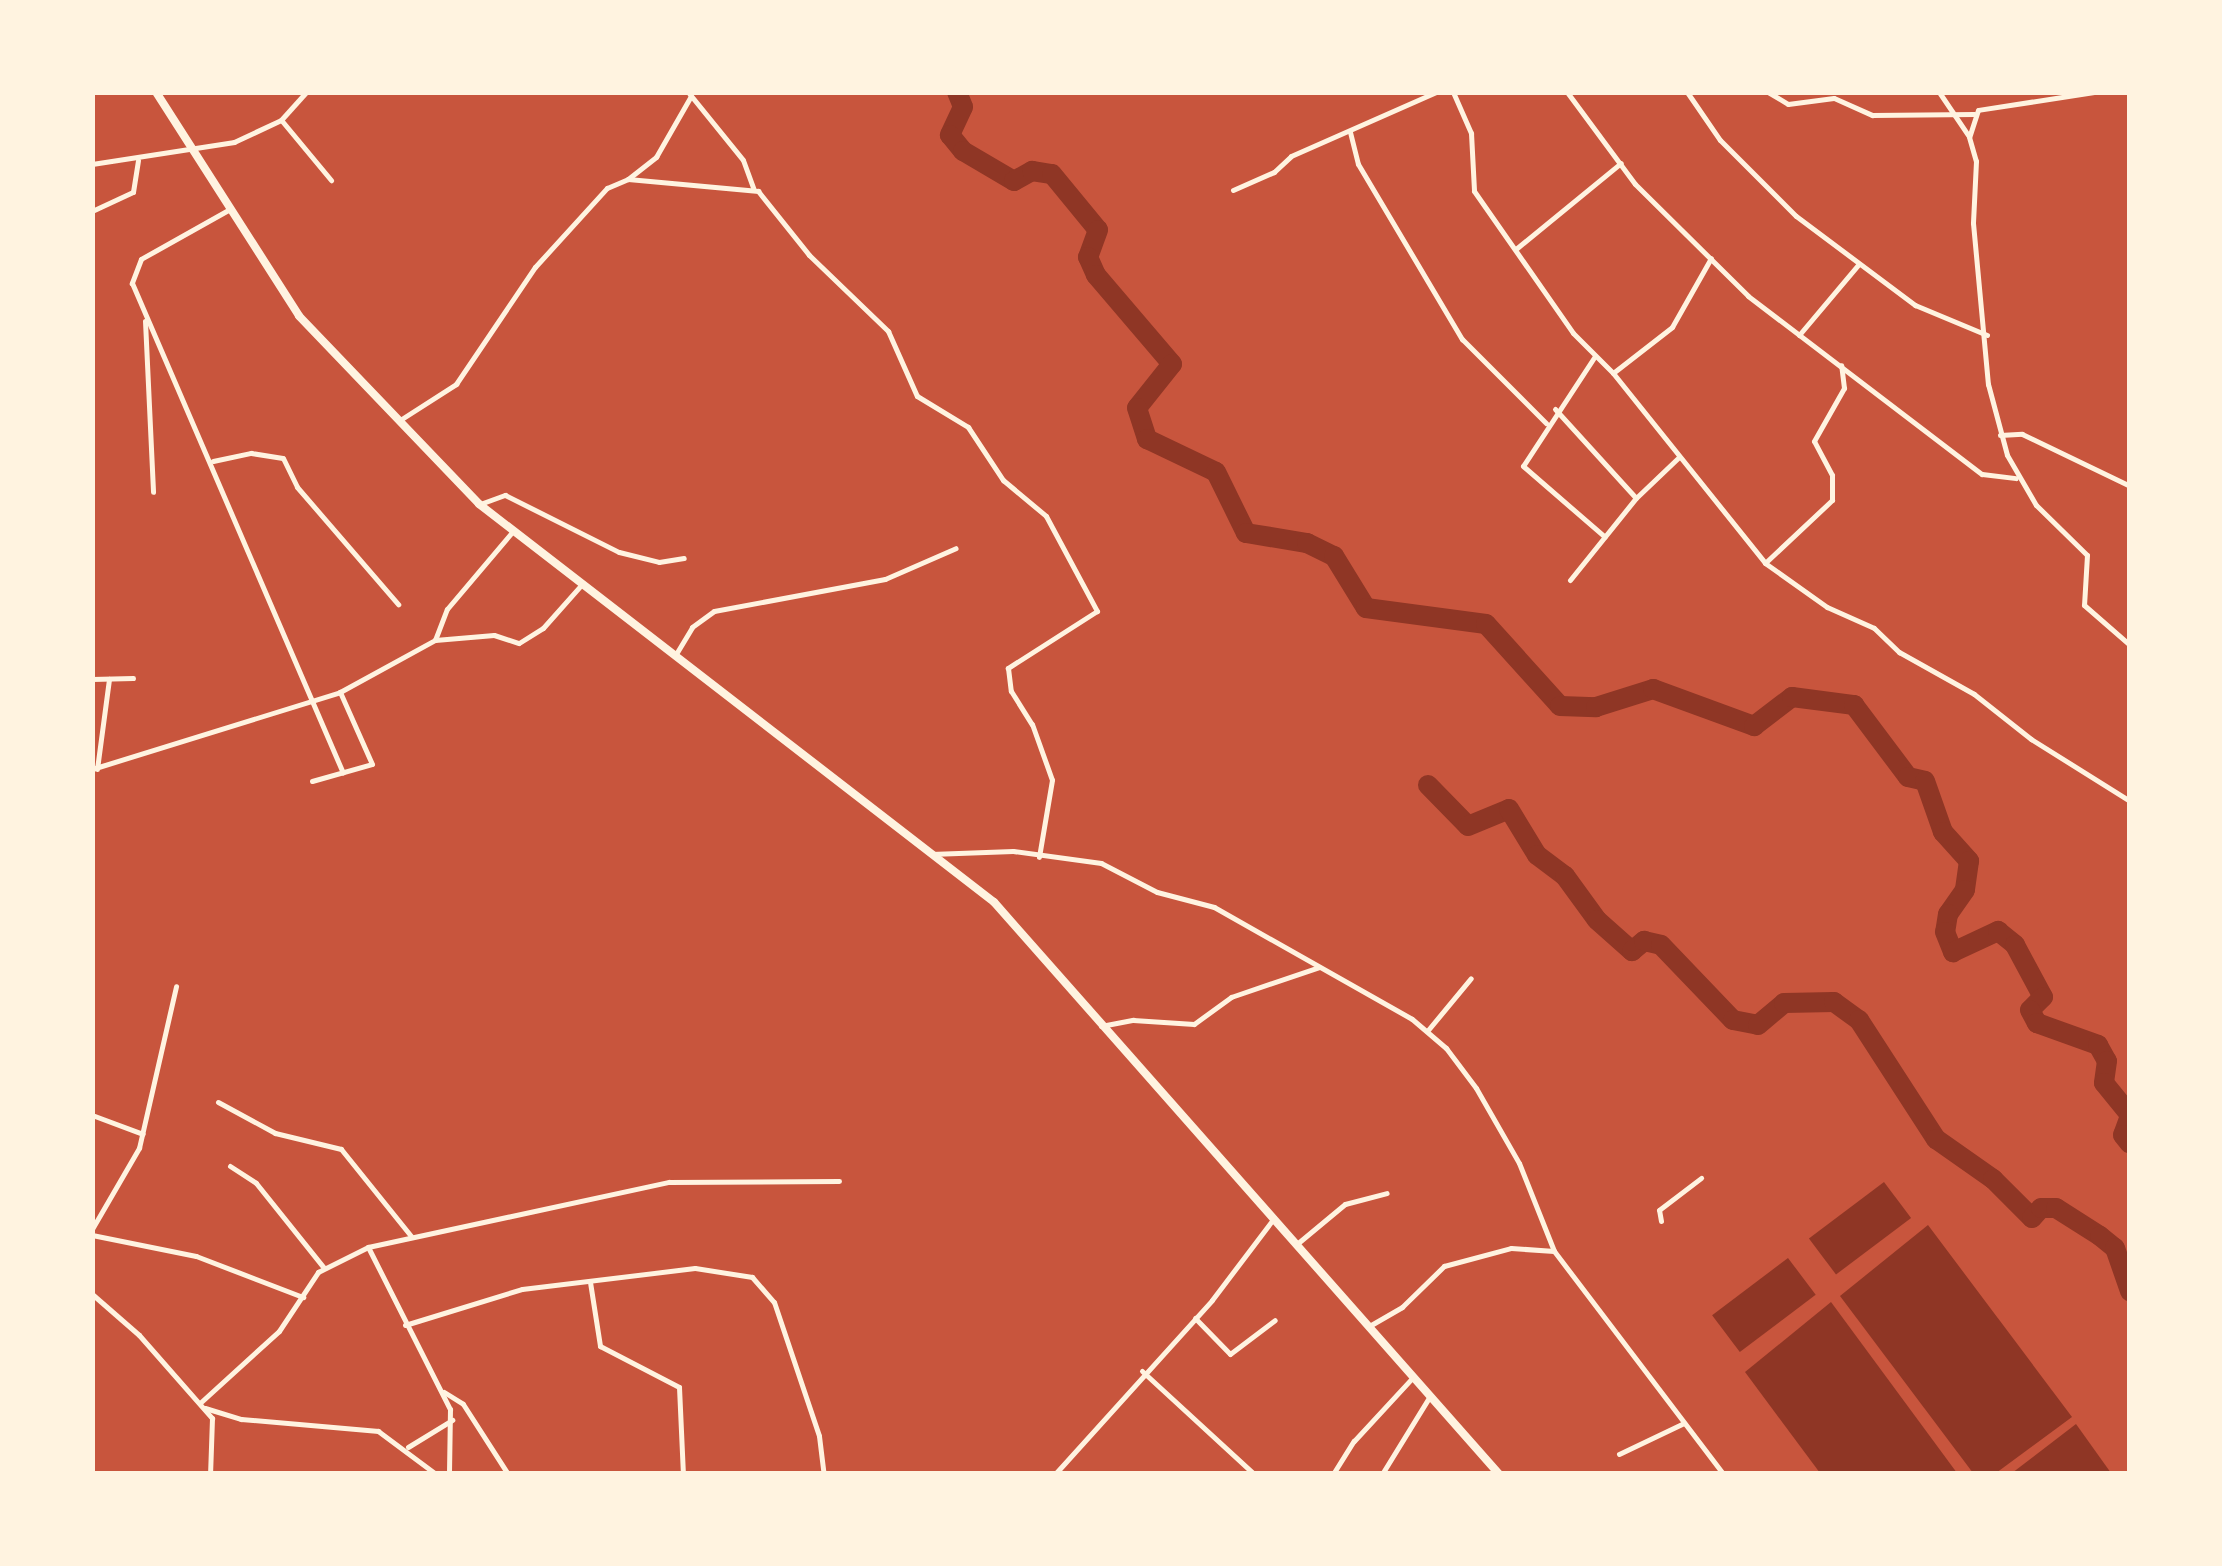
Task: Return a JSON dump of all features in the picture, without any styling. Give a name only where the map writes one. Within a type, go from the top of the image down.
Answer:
[{"type":"main road","points":[[156,92],[234,207],[299,316],[398,421],[512,532],[994,902],[1371,1324],[1499,1474]]},
{"type":"street","points":[[92,164],[138,160],[234,142],[281,120],[306,92]]},
{"type":"street","points":[[1233,190],[1436,92]]},
{"type":"street","points":[[1454,92],[1471,133],[1471,184],[1596,356],[1614,373],[1765,563],[1826,608],[1874,628],[1898,652],[1974,694],[2031,740],[2129,800]]},
{"type":"street","points":[[1567,92],[1641,192],[1799,335],[1988,478],[2016,478]]},
{"type":"street","points":[[1687,92],[1694,105],[1796,216],[1915,304],[1987,336]]},
{"type":"street","points":[[1694,105],[1700,92]]},
{"type":"street","points":[[1768,92],[1788,104],[1834,98],[1872,115],[1974,114],[1986,106],[2094,92]]},
{"type":"street","points":[[1939,92],[1970,137]]},
{"type":"street","points":[[398,421],[456,384],[556,240],[607,188],[628,179],[656,158],[690,94],[743,160],[753,188],[809,255],[888,331],[916,396],[968,427],[1003,480],[1046,516],[1097,610],[1008,668],[1011,691],[1032,724],[1052,780],[1039,857]]},
{"type":"street","points":[[1974,114],[1970,137],[1988,384],[2000,434],[2016,478],[2084,548],[2084,605],[2130,645]]},
{"type":"street","points":[[281,120],[330,180]]},
{"type":"street","points":[[1350,132],[1358,164],[1462,339],[1546,423]]},
{"type":"street","points":[[92,211],[133,192],[138,160]]},
{"type":"street","points":[[1518,248],[1621,163]]},
{"type":"street","points":[[628,179],[753,188]]},
{"type":"street","points":[[234,207],[141,259],[132,283],[144,318],[213,462],[343,773]]},
{"type":"street","points":[[1614,373],[1672,327],[1712,258]]},
{"type":"street","points":[[1799,335],[1858,265]]},
{"type":"street","points":[[144,318],[152,492]]},
{"type":"street","points":[[1596,356],[1546,423],[1525,469],[1605,536]]},
{"type":"street","points":[[1765,563],[1832,500],[1832,474],[1814,440],[1844,388],[1840,365]]},
{"type":"street","points":[[1555,410],[1636,498]]},
{"type":"street","points":[[2000,434],[2022,434],[2130,486]]},
{"type":"street","points":[[213,462],[251,453],[283,458],[297,487],[398,604]]},
{"type":"street","points":[[1570,580],[1636,498],[1679,457]]},
{"type":"street","points":[[479,504],[505,495],[619,552],[660,562],[684,558]]},
{"type":"street","points":[[435,640],[447,608],[512,532]]},
{"type":"street","points":[[675,655],[692,627],[714,610],[885,579],[956,548]]},
{"type":"street","points":[[109,679],[95,769],[340,692],[435,640],[494,636],[519,643],[543,628],[582,583]]},
{"type":"street","points":[[92,679],[133,678]]},
{"type":"street","points":[[312,781],[372,764],[340,692]]},
{"type":"street","points":[[931,854],[1013,851],[1102,863],[1157,892],[1214,907],[1428,1030],[1476,1088],[1518,1163],[1554,1252],[1724,1474]]},
{"type":"street","points":[[1101,1026],[1133,1020],[1194,1024],[1230,997],[1319,967]]},
{"type":"street","points":[[1428,1030],[1472,978]]},
{"type":"street","points":[[176,986],[143,1134],[92,1232],[196,1256],[303,1297]]},
{"type":"street","points":[[218,1102],[275,1133],[341,1149],[411,1236]]},
{"type":"street","points":[[92,1115],[143,1134]]},
{"type":"street","points":[[230,1166],[256,1183],[324,1268]]},
{"type":"street","points":[[1661,1221],[1659,1210],[1700,1178]]},
{"type":"street","points":[[203,1405],[268,1342],[324,1268],[368,1248],[669,1182],[839,1181]]},
{"type":"street","points":[[1298,1243],[1345,1204],[1386,1193]]},
{"type":"street","points":[[1680,1194],[1685,1202]]},
{"type":"street","points":[[1055,1474],[1142,1370],[1194,1318],[1275,1217]]},
{"type":"street","points":[[368,1248],[442,1392],[452,1420],[449,1474]]},
{"type":"street","points":[[1371,1324],[1402,1306],[1444,1266],[1511,1248],[1554,1252]]},
{"type":"street","points":[[405,1325],[498,1293],[695,1268],[727,1270],[766,1286],[820,1436],[824,1474]]},
{"type":"street","points":[[590,1282],[600,1346],[679,1387],[682,1474]]},
{"type":"street","points":[[92,1294],[203,1405],[215,1436],[210,1474]]},
{"type":"street","points":[[1194,1318],[1230,1354],[1275,1320]]},
{"type":"street","points":[[1142,1370],[1254,1474]]},
{"type":"street","points":[[1334,1474],[1354,1440],[1414,1376]]},
{"type":"street","points":[[442,1392],[463,1404],[508,1474]]},
{"type":"street","points":[[1382,1474],[1430,1395]]},
{"type":"street","points":[[203,1405],[241,1419],[378,1431],[408,1447],[436,1474]]},
{"type":"street","points":[[408,1447],[452,1420]]},
{"type":"street","points":[[1619,1454],[1685,1422]]},
{"type":"shaded area","points":[[1884,1182],[1911,1218],[1836,1275],[1809,1239]]},
{"type":"shaded area","points":[[1928,1225],[2072,1417],[1996,1473],[1973,1473],[1840,1296]]},
{"type":"shaded area","points":[[1788,1258],[1816,1295],[1740,1352],[1712,1315]]},
{"type":"shaded area","points":[[1831,1302],[1957,1473],[1820,1473],[1745,1372]]},
{"type":"shaded area","points":[[2076,1424],[2111,1473],[2012,1473]]},
{"type":"waterway","points":[[957,92],[963,107],[950,135],[963,151],[1014,181],[1032,171],[1052,174],[1098,230],[1088,257],[1096,275],[1172,364],[1137,408],[1147,439],[1216,472],[1246,533],[1307,543],[1334,556],[1366,608],[1486,624],[1560,706],[1596,707],[1653,689],[1754,726],[1792,697],[1854,705],[1908,777],[1925,781],[1943,832],[1969,861],[1965,890],[1948,914],[1945,932],[1953,952],[1998,931],[2015,945],[2043,997],[2030,1010],[2037,1023],[2098,1045],[2107,1061],[2104,1083],[2130,1115]]},
{"type":"waterway","points":[[1428,785],[1468,826],[1509,809],[1537,855],[1565,876],[1597,920],[1632,951],[1644,941],[1661,945],[1733,1020],[1758,1025],[1784,1003],[1834,1002],[1859,1020],[1936,1139],[1993,1179],[2032,1218],[2041,1208],[2056,1208],[2100,1236],[2115,1248],[2130,1291]]},
{"type":"waterway","points":[[2130,1116],[2123,1135],[2130,1144]]}]
